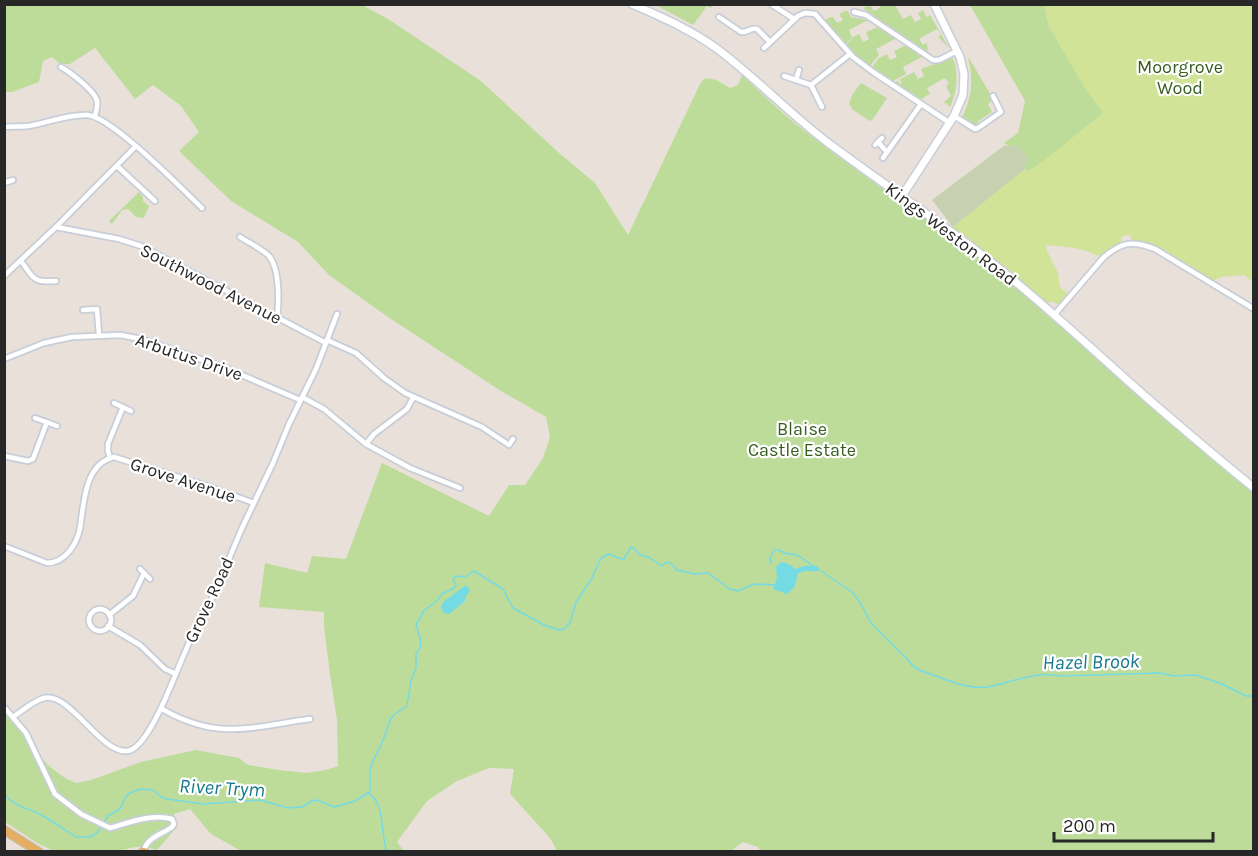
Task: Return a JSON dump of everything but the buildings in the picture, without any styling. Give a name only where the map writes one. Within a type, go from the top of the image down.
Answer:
[{"type":"main road","name":"Kings Weston Road","points":[[632,4],[680,26],[716,48],[746,71],[802,123],[956,235],[1055,314],[1145,396],[1254,488]]},
{"type":"main road","points":[[902,196],[952,119],[960,104],[964,88],[963,68],[957,51],[934,4]]},
{"type":"main road","points":[[4,830],[39,852]]},
{"type":"street","points":[[771,4],[794,19]]},
{"type":"street","points":[[854,12],[866,15],[934,60],[957,51]]},
{"type":"street","points":[[764,48],[794,19],[805,13],[813,14],[850,54],[873,72],[921,104],[971,128],[978,128],[1001,112],[993,96]]},
{"type":"street","points":[[719,17],[735,31],[744,32],[753,28],[757,29],[770,42]]},
{"type":"street","points":[[811,85],[850,54]]},
{"type":"street","points":[[61,67],[68,68],[95,97],[97,103],[95,116]]},
{"type":"street","points":[[796,80],[799,70]]},
{"type":"street","points":[[784,76],[811,85],[822,107]]},
{"type":"street","points":[[883,158],[921,104]]},
{"type":"street","points":[[991,107],[997,104]]},
{"type":"street","points":[[4,127],[27,126],[79,115],[95,116],[136,146],[200,206],[203,199]]},
{"type":"street","points":[[878,141],[887,152]]},
{"type":"street","points":[[4,276],[136,146]]},
{"type":"street","points":[[117,166],[147,198],[155,201]]},
{"type":"street","points":[[4,183],[13,180]]},
{"type":"street","name":"Southwood Avenue","points":[[56,227],[119,239],[141,246],[277,318],[356,353],[392,384],[413,398],[482,427],[509,445],[513,439]]},
{"type":"street","points":[[1126,236],[1127,243]]},
{"type":"street","points":[[240,237],[267,255],[274,264],[277,283],[277,318]]},
{"type":"street","points":[[1055,314],[1111,250],[1127,243],[1155,249],[1254,309]]},
{"type":"street","points":[[247,249],[251,244]]},
{"type":"street","points":[[21,261],[40,282],[53,281],[50,273]]},
{"type":"street","points":[[83,310],[97,309],[99,335]]},
{"type":"street","name":"Grove Road","points":[[13,717],[41,699],[49,697],[71,709],[114,748],[125,752],[138,745],[162,709],[237,538],[320,359],[337,314]]},
{"type":"street","name":"Arbutus Drive","points":[[4,359],[44,343],[72,337],[120,335],[141,339],[221,366],[324,409],[366,444],[410,468],[458,489]]},
{"type":"street","points":[[366,444],[374,434],[407,409],[413,398]]},
{"type":"street","points":[[114,402],[131,411]]},
{"type":"street","points":[[110,458],[107,447],[123,407]]},
{"type":"street","points":[[35,418],[57,426]]},
{"type":"street","points":[[4,456],[28,461],[33,459],[47,422]]},
{"type":"street","name":"Grove Avenue","points":[[4,546],[48,563],[62,559],[70,549],[79,530],[83,501],[91,478],[102,463],[110,458],[118,458],[254,503]]},
{"type":"street","points":[[109,615],[133,596],[142,571],[150,579]]},
{"type":"street","points":[[114,603],[118,609]]},
{"type":"street","points":[[97,610],[104,610],[109,615],[108,626],[99,631],[92,627],[89,621],[91,614],[97,610]]},
{"type":"street","points":[[108,626],[140,645],[165,669],[176,674]]},
{"type":"street","points":[[4,708],[26,733],[56,794],[81,814],[106,828],[160,817],[172,819],[174,824],[172,827],[145,844],[144,852]]},
{"type":"street","points":[[162,709],[175,717],[212,728],[234,729],[306,718]]},
{"type":"green space","points":[[714,4],[710,8],[707,6],[693,25],[656,5]]},
{"type":"green space","name":"Blaise Castle Estate","points":[[4,5],[362,5],[388,19],[481,81],[595,183],[628,235],[700,84],[704,79],[711,79],[730,88],[738,85],[742,75],[807,133],[1014,285],[1253,493],[1253,851],[761,852],[758,847],[743,842],[731,851],[557,851],[550,838],[510,794],[514,769],[489,768],[457,781],[427,801],[397,842],[404,851],[241,851],[211,834],[190,809],[174,814],[177,827],[157,850],[135,847],[118,851],[54,851],[5,822],[5,710],[28,743],[50,767],[76,783],[141,762],[196,750],[239,758],[248,765],[279,770],[307,773],[338,766],[337,720],[324,612],[259,607],[265,563],[307,573],[312,556],[346,559],[382,463],[489,516],[509,485],[525,485],[543,458],[550,437],[546,417],[501,391],[388,317],[329,275],[298,242],[231,201],[179,151],[199,132],[181,106],[153,85],[135,99],[95,48],[70,64],[60,64],[52,57],[43,61],[39,82],[12,92],[5,92]]},
{"type":"green space","points":[[870,5],[874,11],[880,8],[879,5],[895,5],[903,19],[911,15],[915,22],[921,19],[918,13],[923,10],[926,17],[930,15],[949,48],[938,37],[941,35],[937,29],[919,39],[923,45],[927,43],[928,53],[863,8]]},
{"type":"green space","points":[[970,5],[1044,5],[1049,26],[1061,47],[1110,116],[1041,237],[1063,300],[1058,304],[1052,301],[1047,304],[953,227],[1025,169],[1027,157],[1004,143],[1018,133],[1025,101]]},
{"type":"green space","name":"Moorgrove Wood","points":[[1044,5],[1253,5],[1253,282],[1244,275],[1221,277],[1213,281],[1154,244],[1134,241],[1130,235],[1122,236],[1121,243],[1109,249],[1101,258],[1082,250],[1046,245],[1058,273],[1060,287],[1069,295],[1058,304],[1052,301],[1047,304],[953,227],[1025,169],[1028,171],[1041,163],[1103,113],[1084,87],[1049,26]]},
{"type":"green space","points":[[847,10],[851,17],[868,20],[849,30],[852,37],[846,44],[825,20],[833,17],[837,23],[843,20],[839,14]]},
{"type":"green space","points":[[878,27],[895,39],[876,49],[879,55],[870,66],[846,45],[859,34],[863,42],[869,39],[866,32]]},
{"type":"green space","points":[[904,46],[922,57],[903,67],[906,74],[893,81],[872,67],[879,58],[887,54],[890,60],[897,57],[894,51]]},
{"type":"green space","points":[[953,58],[956,82],[950,107],[944,102],[951,96],[946,86],[949,84],[945,78],[927,88],[930,94],[921,99],[895,82],[902,84],[900,79],[914,72],[918,79],[924,76],[921,69]]},
{"type":"green space","points":[[968,58],[992,97],[990,98],[992,101],[988,104],[992,112],[977,122],[979,125],[977,126],[961,119],[968,104],[971,89]]},
{"type":"green space","points":[[861,83],[887,98],[870,121],[853,110],[849,104],[852,95]]},
{"type":"green space","points":[[1005,145],[1011,147],[1018,145],[1027,157],[1025,169],[953,227],[932,200]]},
{"type":"green space","points":[[139,192],[143,201],[149,206],[144,218],[136,217],[128,209],[122,210],[112,224],[109,221]]},
{"type":"water","points":[[781,562],[791,566],[798,574],[794,588],[787,594],[773,589],[777,578],[776,567]]},
{"type":"water","points":[[466,585],[470,591],[465,601],[449,614],[444,613],[441,608],[443,602]]},
{"type":"waterway","name":"Hazel Brook","points":[[368,793],[370,791],[370,768],[391,718],[407,706],[411,680],[416,668],[416,654],[421,643],[416,625],[422,612],[437,601],[442,594],[454,588],[456,585],[453,578],[465,577],[474,571],[503,589],[513,608],[544,625],[559,630],[564,629],[570,623],[576,602],[592,578],[601,558],[609,554],[624,559],[631,547],[662,566],[666,562],[677,570],[695,574],[708,573],[730,589],[738,591],[754,584],[776,585]]},
{"type":"waterway","name":"Hazel Brook","points":[[771,563],[770,558],[774,550],[799,556],[852,592],[869,620],[913,666],[961,684],[987,687],[1042,675],[1159,673],[1175,676],[1196,675],[1246,696],[1254,696]]},
{"type":"waterway","points":[[797,571],[806,568],[816,569]]},
{"type":"waterway","name":"River Trym","points":[[4,794],[13,802],[43,816],[76,837],[90,837],[97,833],[108,816],[120,809],[128,794],[140,789],[153,790],[167,799],[203,804],[260,800],[288,808],[302,807],[317,800],[334,807],[355,801],[368,793]]},
{"type":"waterway","name":"River Trym","points":[[368,793],[378,804],[387,852]]}]
